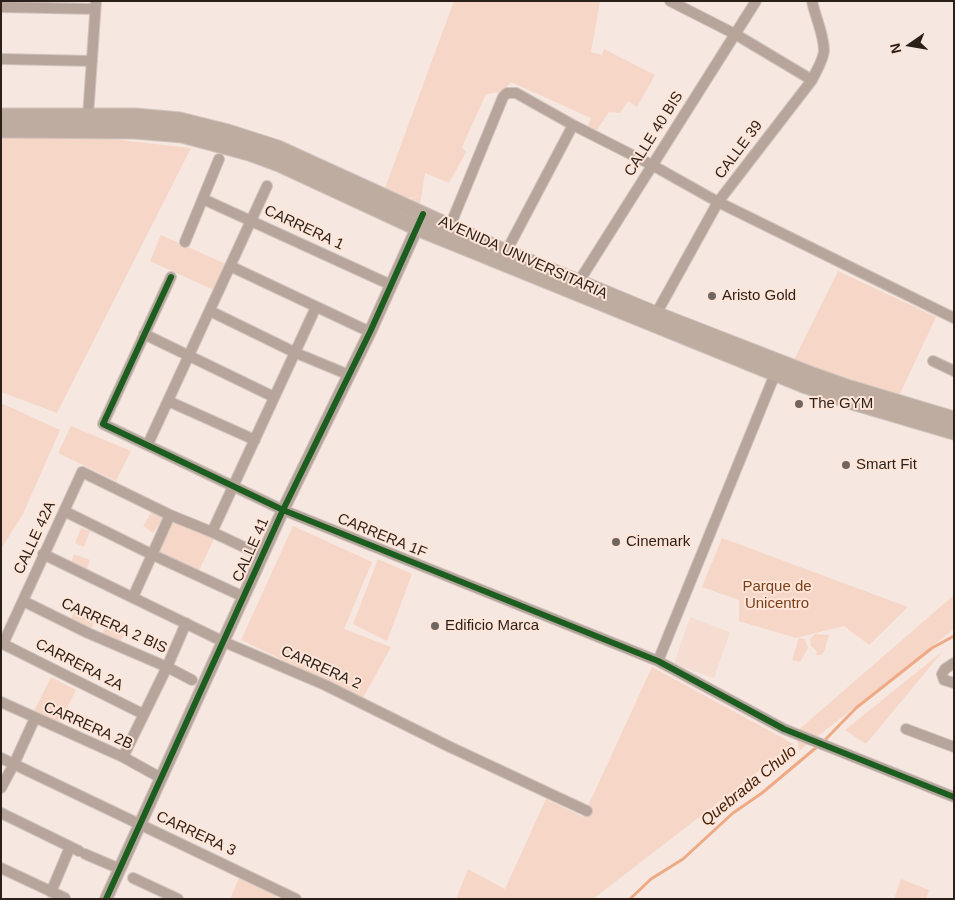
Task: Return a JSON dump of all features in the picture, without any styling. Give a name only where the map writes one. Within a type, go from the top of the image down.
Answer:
[{"type":"main road","name":"AVENIDA UNIVERSITARIA","points":[[1,116],[136,116],[180,120],[228,132],[278,148],[506,252],[656,314],[810,374],[954,419]]},
{"type":"main road","name":"AVENIDA UNIVERSITARIA","points":[[1,130],[134,131],[182,135],[249,153],[280,164],[417,228],[775,374],[849,401],[954,432]]},
{"type":"street","points":[[670,1],[735,34],[812,80]]},
{"type":"street","name":"CALLE 40 BIS","points":[[578,283],[756,1]]},
{"type":"street","name":"CALLE 39","points":[[656,314],[718,202],[812,80],[824,51],[812,1]]},
{"type":"street","points":[[1,6],[96,5],[88,116]]},
{"type":"street","points":[[1,59],[92,61]]},
{"type":"street","points":[[450,226],[503,97],[507,93],[516,93],[718,202],[954,318]]},
{"type":"street","points":[[506,252],[573,125]]},
{"type":"street","points":[[185,242],[219,159]]},
{"type":"street","points":[[148,444],[267,186]]},
{"type":"street","name":"CARRERA 1","points":[[203,199],[391,285]]},
{"type":"street","name":"CALLE 41","points":[[106,899],[283,510],[370,332],[423,214]]},
{"type":"street","points":[[230,266],[370,332]]},
{"type":"street","points":[[171,277],[144,334],[274,397]]},
{"type":"street","points":[[212,532],[316,307]]},
{"type":"street","points":[[210,311],[296,353],[349,375]]},
{"type":"street","name":"CARRERA 1F","points":[[144,334],[103,424],[283,510],[658,661],[799,736],[954,797]]},
{"type":"street","points":[[933,361],[954,370]]},
{"type":"street","points":[[658,661],[775,374]]},
{"type":"street","points":[[168,401],[255,440]]},
{"type":"street","name":"CALLE 42A","points":[[2,643],[23,602],[43,554],[82,472],[170,515]]},
{"type":"street","points":[[64,511],[244,597]]},
{"type":"street","points":[[133,597],[170,515],[263,556]]},
{"type":"street","name":"CARRERA 2","points":[[43,554],[224,642],[325,685],[450,747],[587,811]]},
{"type":"street","name":"CARRERA 2 BIS","points":[[23,602],[192,680]]},
{"type":"street","points":[[123,757],[167,667],[186,623]]},
{"type":"street","name":"CARRERA 2A","points":[[2,643],[143,714]]},
{"type":"street","points":[[954,663],[945,669],[942,674],[944,680],[954,683]]},
{"type":"street","name":"CARRERA 2B","points":[[1,702],[123,757],[162,778]]},
{"type":"street","points":[[1,788],[35,718]]},
{"type":"street","points":[[906,729],[954,747]]},
{"type":"street","name":"CARRERA 3","points":[[1,758],[296,899]]},
{"type":"street","points":[[1,813],[120,870]]},
{"type":"street","points":[[51,892],[78,851]]},
{"type":"street","points":[[1,868],[64,898]]},
{"type":"street","points":[[133,878],[178,899]]},
{"type":"shaded area","points":[[690,617],[730,632],[714,678],[674,664]]},
{"type":"green space","points":[[454,1],[600,1],[591,52],[602,55],[604,49],[655,75],[637,107],[628,101],[620,113],[609,112],[597,130],[588,127],[591,118],[511,82],[502,92],[486,94],[462,147],[466,152],[449,183],[425,173],[420,205],[408,199],[420,196],[406,198],[385,188]]},
{"type":"green space","points":[[1,135],[111,139],[191,148],[57,413],[1,392]]},
{"type":"green space","points":[[161,235],[228,265],[216,291],[150,261]]},
{"type":"green space","points":[[838,271],[936,317],[900,394],[793,362]]},
{"type":"green space","points":[[1,403],[60,430],[23,514],[1,549]]},
{"type":"green space","points":[[71,426],[131,451],[116,481],[58,453]]},
{"type":"green space","points":[[152,511],[163,518],[153,533],[143,526]]},
{"type":"green space","points":[[174,520],[214,539],[198,573],[158,554]]},
{"type":"green space","points":[[293,526],[372,562],[344,629],[391,647],[363,698],[241,640]]},
{"type":"green space","points":[[81,528],[90,531],[84,547],[75,543]]},
{"type":"green space","name":"Parque de Unicentro","points":[[722,538],[908,607],[869,645],[844,626],[796,638],[739,621],[739,600],[702,587]]},
{"type":"green space","points":[[74,554],[90,560],[86,572],[70,566]]},
{"type":"green space","points":[[378,559],[412,574],[387,641],[353,624]]},
{"type":"green space","points":[[954,595],[954,629],[799,751],[796,732]]},
{"type":"green space","points":[[77,604],[98,612],[91,630],[70,622]]},
{"type":"green space","points":[[110,616],[129,625],[121,641],[124,645],[101,636]]},
{"type":"green space","points":[[815,634],[829,635],[824,652],[821,655],[816,655],[817,651],[811,646],[810,639]]},
{"type":"green space","points":[[799,638],[805,639],[808,648],[800,662],[792,660]]},
{"type":"green space","points":[[943,651],[866,744],[845,730]]},
{"type":"green space","points":[[652,667],[794,744],[593,899],[456,899],[468,869],[505,889],[546,799],[583,817]]},
{"type":"green space","points":[[51,677],[76,690],[57,728],[32,715]]},
{"type":"green space","points":[[240,876],[278,893],[275,899],[230,899]]},
{"type":"green space","points":[[901,879],[929,890],[926,899],[894,899]]},
{"type":"waterway","name":"Quebrada Chulo","points":[[823,742],[856,708],[932,648],[954,636]]},
{"type":"waterway","name":"Quebrada Chulo","points":[[630,899],[651,879],[683,859],[733,813],[762,793],[818,746]]},
{"type":"cycle path","points":[[106,899],[283,510],[370,332],[423,214]]},
{"type":"cycle path","points":[[171,277],[103,424],[283,510],[658,661],[784,729],[954,797]]},
{"type":"place","name":"Aristo Gold","points":[[712,296]]},
{"type":"place","name":"The GYM","points":[[799,404]]},
{"type":"place","name":"Smart Fit","points":[[846,465]]},
{"type":"place","name":"Cinemark","points":[[616,542]]},
{"type":"place","name":"Edificio Marca","points":[[435,626]]}]
